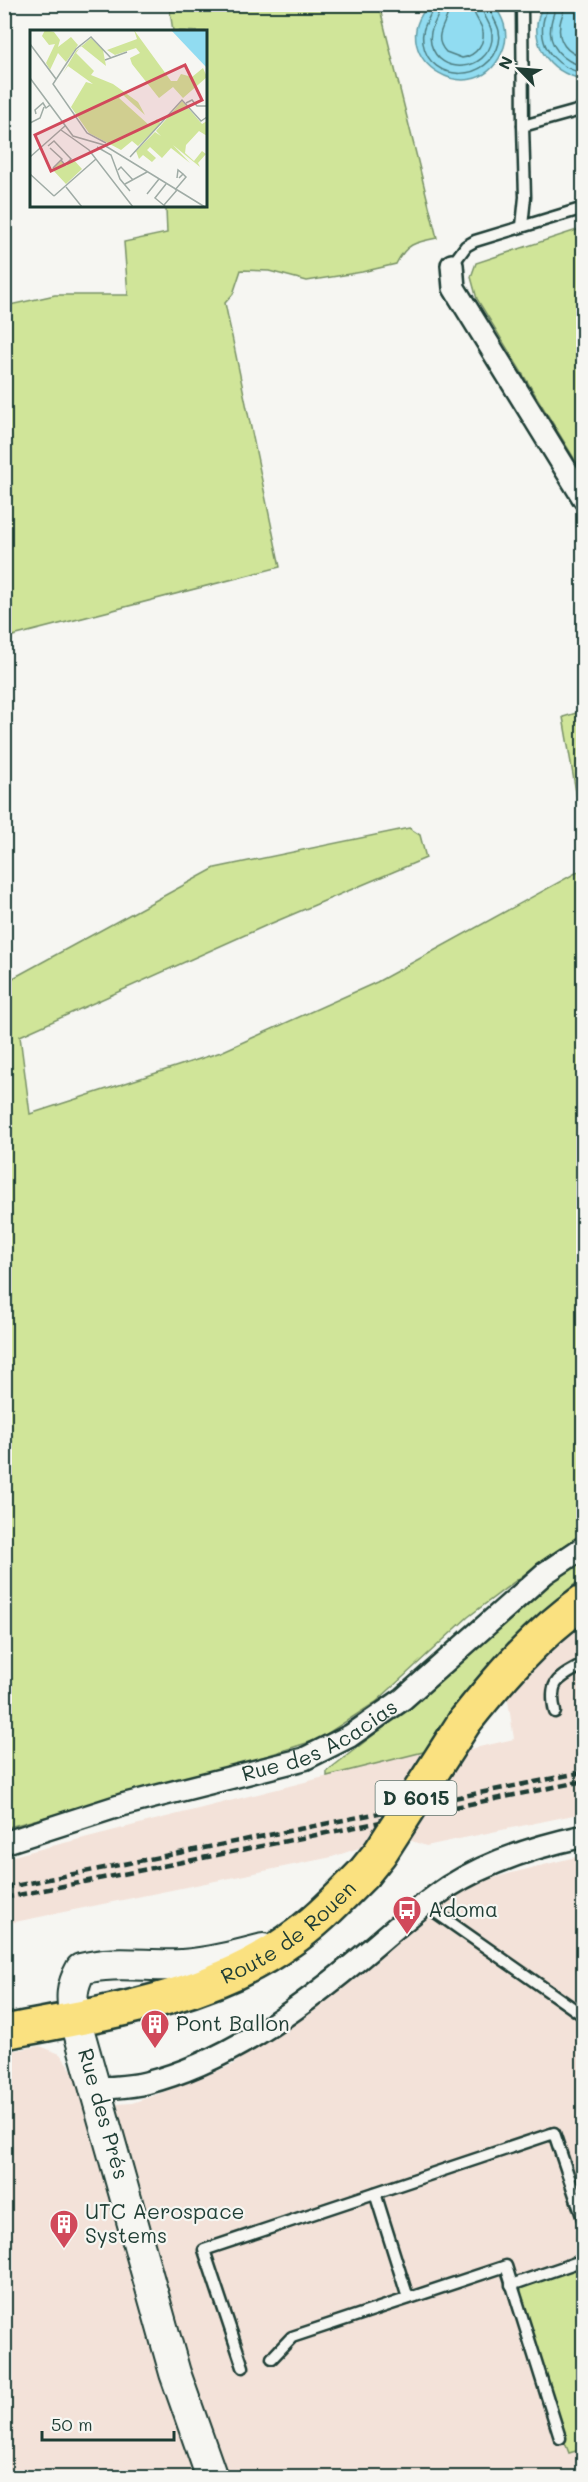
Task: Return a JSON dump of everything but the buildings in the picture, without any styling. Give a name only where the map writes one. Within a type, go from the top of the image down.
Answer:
[{"type":"main road","name":"Route de Rouen","points":[[4,2032],[75,2018],[198,1988],[253,1964],[289,1942],[323,1914],[363,1874],[380,1853],[465,1721],[496,1682],[537,1640],[584,1601]]},
{"type":"main road","name":"Rue des Prés","points":[[202,2478],[189,2417],[75,2018],[72,2000],[73,1984],[81,1969],[100,1964],[180,1965],[213,1962],[289,1942]]},
{"type":"main road","name":"Rue des Prés","points":[[189,2417],[212,2478]]},
{"type":"street","points":[[452,265],[454,288],[584,499]]},
{"type":"street","name":"Rue des Acacias","points":[[4,1843],[122,1804],[304,1759],[350,1736],[403,1699],[545,1573],[584,1547]]},
{"type":"street","points":[[96,2089],[144,2084],[192,2068],[251,2038],[307,2000],[424,1904],[450,1886],[491,1864],[542,1845],[584,1836]]},
{"type":"lane","points":[[522,4],[525,197],[522,226]]},
{"type":"lane","points":[[523,126],[584,109]]},
{"type":"lane","points":[[452,265],[466,246],[522,226],[584,208]]},
{"type":"lane","points":[[555,1712],[551,1696],[552,1686],[561,1676],[584,1664]]},
{"type":"lane","points":[[424,1904],[584,2016]]},
{"type":"lane","points":[[243,2367],[204,2250],[554,2133],[584,2222]]},
{"type":"lane","points":[[375,2193],[408,2298]]},
{"type":"lane","points":[[511,2285],[584,2260]]},
{"type":"lane","points":[[272,2358],[292,2337],[507,2266],[560,2438]]},
{"type":"shaded area","points":[[583,1623],[583,1813],[426,1846],[406,1839],[447,1774],[466,1750],[514,1739],[506,1688],[532,1662]]},
{"type":"shaded area","points":[[427,1751],[371,1844],[332,1857],[5,1924],[5,1858]]},
{"type":"shaded area","points":[[583,1855],[583,2477],[5,2478],[5,2052],[40,2046],[60,2054],[74,2073],[84,2106],[132,2103],[232,2065],[332,1991],[394,1938],[469,1884]]},
{"type":"green space","points":[[186,4],[379,5],[437,238],[412,245],[396,264],[307,281],[269,271],[241,270],[233,294],[225,303],[280,567],[5,638],[5,306],[55,295],[128,295],[124,242],[167,233],[165,207],[207,207],[207,30],[173,30],[170,11]]},
{"type":"green space","points":[[584,228],[583,473],[477,299],[471,277],[476,263]]},
{"type":"green space","points":[[584,711],[583,823],[563,717]]},
{"type":"green space","points":[[409,828],[420,835],[426,858],[265,926],[20,1036],[30,1114],[221,1052],[377,982],[583,869],[583,1534],[547,1557],[468,1617],[376,1702],[319,1739],[235,1766],[5,1828],[4,983],[215,868]]},
{"type":"green space","points":[[583,1556],[583,1577],[532,1622],[485,1669],[452,1709],[427,1751],[327,1776],[327,1771],[412,1705],[519,1603]]},
{"type":"green space","points":[[583,2265],[583,2449],[569,2453],[516,2288]]},
{"type":"water","points":[[544,4],[583,5],[583,79],[559,70],[543,52],[538,41],[537,29],[538,17]]},
{"type":"water","points":[[429,5],[493,5],[500,14],[506,36],[504,47],[492,68],[475,78],[456,79],[439,73],[425,61],[417,44],[417,25]]},
{"type":"railway","points":[[4,1888],[584,1772]]},
{"type":"railway","points":[[4,1898],[584,1781]]},
{"type":"place","name":"Adoma","points":[[407,1936]]},
{"type":"place","name":"Pont Ballon","points":[[155,2050]]},
{"type":"place","name":"UTC Aerospace Systems","points":[[64,2250]]}]
